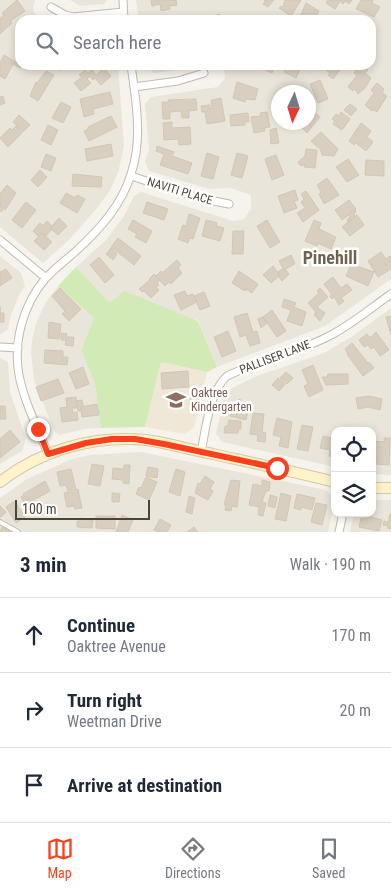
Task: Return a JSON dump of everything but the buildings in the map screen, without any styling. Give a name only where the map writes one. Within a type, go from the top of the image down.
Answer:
[{"type":"street","points":[[123,0],[123,15]]},
{"type":"street","points":[[51,8],[65,15]]},
{"type":"street","points":[[93,15],[123,12]]},
{"type":"street","points":[[48,454],[22,389],[19,374],[18,348],[22,320],[28,306],[46,278],[94,234],[122,195],[131,176],[138,137],[132,70]]},
{"type":"street","points":[[134,87],[178,81],[204,73]]},
{"type":"street","name":"NAVITI PLACE","points":[[131,176],[199,198],[229,204]]},
{"type":"street","points":[[0,240],[46,278]]},
{"type":"street","name":"PALLISER LANE","points":[[201,452],[212,400],[221,380],[330,336],[391,294]]},
{"type":"street","points":[[0,347],[18,348]]},
{"type":"street","points":[[0,482],[24,465],[48,454],[69,446],[112,439],[148,440],[331,481]]},
{"type":"street","points":[[376,488],[391,488]]},
{"type":"street","points":[[338,532],[342,517]]},
{"type":"lane","points":[[0,522],[18,532]]},
{"type":"shaded area","points":[[0,0],[35,0],[33,9],[36,15],[15,15],[15,70],[118,70],[124,146],[118,173],[109,192],[69,240],[43,263],[0,227]]},
{"type":"shaded area","points":[[70,0],[107,0],[104,4],[80,6]]},
{"type":"shaded area","points":[[136,0],[391,0],[391,279],[325,326],[217,367],[198,320],[110,303],[76,267],[106,240],[124,216],[134,196],[141,192],[233,221],[244,219],[251,209],[251,195],[231,188],[209,189],[149,171],[145,162],[149,150],[145,104],[151,97],[218,87],[225,78],[224,70],[376,70],[376,15],[138,15]]},
{"type":"shaded area","points":[[150,70],[177,70],[154,73]]},
{"type":"shaded area","points":[[0,256],[21,273],[25,286],[11,315],[8,329],[0,335]]},
{"type":"shaded area","points":[[58,286],[94,318],[81,350],[95,384],[101,428],[85,429],[59,435],[54,431],[34,380],[31,353],[36,323],[46,302]]},
{"type":"shaded area","points":[[391,308],[391,475],[376,474],[376,427],[331,427],[331,466],[222,442],[216,434],[224,398],[232,388],[257,376],[324,353],[353,336]]},
{"type":"shaded area","points":[[0,358],[8,362],[10,392],[26,439],[22,451],[0,464]]},
{"type":"shaded area","name":"Oaktree Kindergarten","points":[[161,362],[207,372],[194,428],[184,434],[145,427]]},
{"type":"shaded area","points":[[141,452],[326,490],[331,494],[331,517],[328,532],[0,532],[0,498],[27,479],[72,459],[91,455]]},
{"type":"shaded area","points":[[376,500],[391,500],[391,532],[350,532],[353,517],[376,517]]},
{"type":"green space","points":[[76,267],[110,303],[124,291],[198,321],[217,367],[207,372],[161,362],[145,427],[101,428],[95,384],[81,350],[94,318],[58,286]]},
{"type":"place","name":"Oaktree Kindergarten","points":[[176,400]]},
{"type":"district","name":"Pinehill","points":[[330,257]]},
{"type":"route","points":[[38,429],[48,454],[69,446],[86,443],[112,439],[135,439],[148,440],[277,468]]}]
